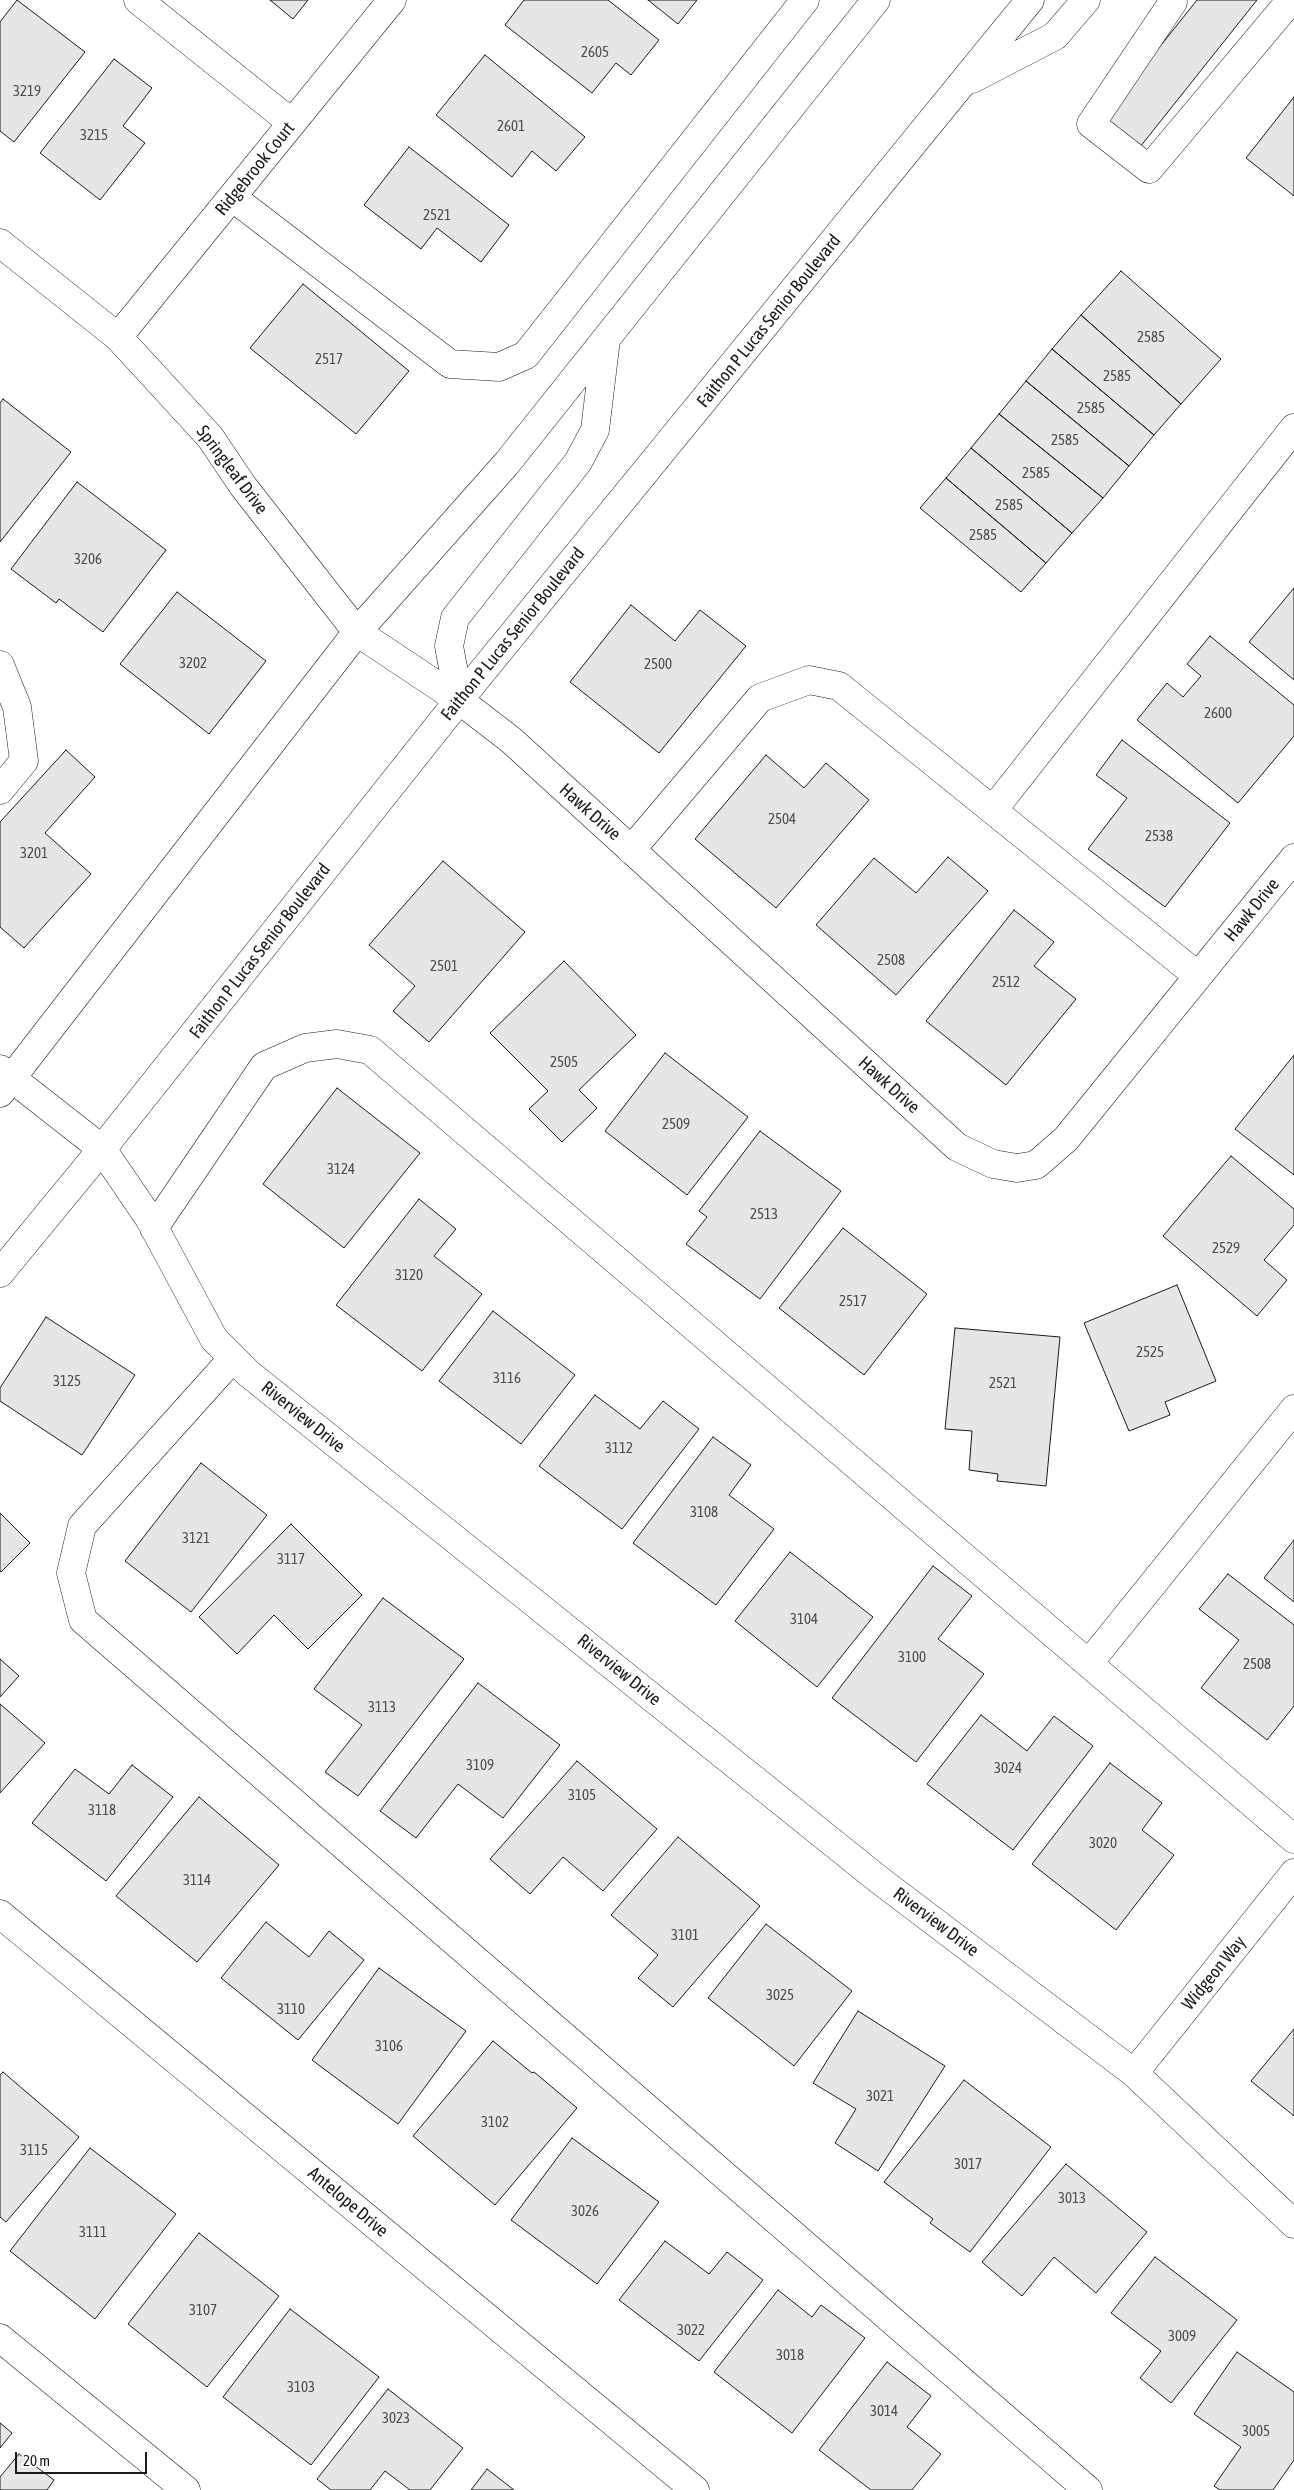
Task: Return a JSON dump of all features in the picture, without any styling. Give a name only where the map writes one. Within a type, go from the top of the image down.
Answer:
[{"type":"street","points":[[138,0],[292,123]]},
{"type":"street","name":"Ridgebrook Court","points":[[118,337],[392,0]]},
{"type":"street","points":[[232,197],[450,364],[499,367],[526,355],[805,0]]},
{"type":"street","points":[[4,1080],[357,632],[507,463],[876,0]]},
{"type":"street","name":"Faithon P Lucas Senior Boulevard","points":[[0,1272],[102,1149],[459,700],[1030,0]]},
{"type":"street","points":[[961,84],[1055,36],[1086,0]]},
{"type":"street","points":[[1173,1],[1091,124],[1149,169],[1291,0]]},
{"type":"street","name":"Springleaf Drive","points":[[0,243],[118,337],[210,437],[243,486],[357,632],[459,700]]},
{"type":"street","points":[[459,700],[449,646],[455,618],[578,462],[595,430],[606,339]]},
{"type":"street","points":[[993,810],[1294,428]]},
{"type":"street","points":[[0,665],[17,707],[24,761],[0,790]]},
{"type":"street","points":[[631,850],[760,698],[809,680],[839,686],[1198,976]]},
{"type":"street","name":"Hawk Drive","points":[[459,700],[511,740],[957,1148],[993,1164],[1017,1168],[1036,1165],[1066,1139],[1294,858]]},
{"type":"street","points":[[154,1228],[264,1066],[305,1048],[337,1044],[370,1050],[1294,1838]]},
{"type":"street","name":"Riverview Drive","points":[[4,1080],[102,1149],[154,1228],[214,1339],[248,1373],[878,1879],[1134,2073],[1294,2224]]},
{"type":"street","points":[[233,1358],[82,1526],[71,1573],[83,1620],[1088,2490]]},
{"type":"street","points":[[1089,1663],[1294,1409]]},
{"type":"street","name":"Widgeon Way","points":[[1134,2073],[1294,1873]]},
{"type":"street","name":"Antelope Drive","points":[[0,1914],[695,2490]]},
{"type":"street","points":[[0,2338],[186,2490]]},
{"type":"building","points":[[17,0],[85,52],[14,142],[0,131],[0,22]]},
{"type":"building","points":[[270,0],[308,0],[293,19]]},
{"type":"building","points":[[524,0],[608,0],[659,40],[631,75],[616,63],[592,93],[505,25]]},
{"type":"building","points":[[648,0],[697,0],[678,24]]},
{"type":"building","points":[[1197,0],[1257,0],[1140,147],[1103,118]]},
{"type":"building","points":[[485,55],[585,137],[556,171],[532,151],[512,177],[436,115]]},
{"type":"building","points":[[114,59],[152,88],[123,126],[145,143],[100,200],[40,153]]},
{"type":"building","points":[[1294,97],[1294,196],[1246,158]]},
{"type":"building","points":[[409,147],[509,225],[481,262],[437,228],[421,249],[364,205]]},
{"type":"building","points":[[1121,271],[1221,359],[1181,404],[1081,315]]},
{"type":"building","points":[[303,284],[409,371],[356,434],[250,348]]},
{"type":"building","points":[[1081,315],[1181,404],[1154,435],[1052,349]]},
{"type":"building","points":[[1052,349],[1154,435],[1129,466],[1026,381]]},
{"type":"building","points":[[1026,381],[1129,466],[1103,498],[999,414]]},
{"type":"building","points":[[3,399],[71,452],[0,542],[0,403]]},
{"type":"building","points":[[999,414],[1103,498],[1072,533],[971,448]]},
{"type":"building","points":[[971,448],[1072,533],[1046,563],[946,478]]},
{"type":"building","points":[[946,478],[1046,563],[1021,592],[920,508]]},
{"type":"building","points":[[77,482],[166,550],[103,632],[59,599],[56,603],[11,569]]},
{"type":"building","points":[[1294,588],[1294,680],[1249,642]]},
{"type":"building","points":[[177,592],[266,661],[209,734],[120,664]]},
{"type":"building","points":[[631,605],[675,641],[700,610],[746,646],[659,753],[570,682]]},
{"type":"building","points":[[1210,636],[1294,705],[1294,736],[1238,803],[1137,720],[1167,683],[1183,697],[1201,676],[1187,664]]},
{"type":"building","points":[[1122,740],[1230,823],[1165,907],[1088,849],[1127,798],[1096,775]]},
{"type":"building","points":[[66,750],[95,777],[45,833],[91,874],[24,948],[0,927],[0,822]]},
{"type":"building","points":[[766,755],[804,788],[826,763],[869,800],[776,908],[695,839]]},
{"type":"building","points":[[948,857],[988,891],[896,995],[816,925],[874,858],[916,893]]},
{"type":"building","points":[[443,861],[525,932],[429,1042],[393,1011],[415,986],[369,945]]},
{"type":"building","points":[[1014,910],[1054,942],[1034,966],[1076,999],[1006,1085],[926,1021]]},
{"type":"building","points":[[564,961],[636,1035],[579,1090],[597,1108],[562,1142],[529,1109],[548,1091],[490,1033]]},
{"type":"building","points":[[665,1053],[748,1117],[687,1195],[605,1131]]},
{"type":"building","points":[[1294,1055],[1294,1175],[1235,1129]]},
{"type":"building","points":[[337,1088],[420,1153],[344,1248],[263,1184]]},
{"type":"building","points":[[760,1131],[841,1191],[760,1299],[686,1244],[707,1217],[699,1211]]},
{"type":"building","points":[[1231,1156],[1294,1209],[1294,1225],[1264,1260],[1287,1280],[1257,1316],[1163,1236]]},
{"type":"building","points":[[419,1199],[456,1229],[434,1256],[482,1294],[422,1371],[336,1305]]},
{"type":"building","points":[[843,1228],[927,1294],[864,1375],[779,1308]]},
{"type":"building","points":[[1177,1285],[1216,1381],[1165,1402],[1170,1415],[1129,1431],[1084,1323]]},
{"type":"building","points":[[493,1311],[575,1375],[521,1444],[439,1381]]},
{"type":"building","points":[[46,1317],[135,1375],[82,1455],[0,1401],[0,1388]]},
{"type":"building","points":[[955,1328],[1060,1337],[1046,1486],[997,1481],[998,1474],[969,1470],[972,1431],[945,1429]]},
{"type":"building","points":[[595,1395],[640,1429],[663,1401],[699,1429],[622,1529],[539,1466]]},
{"type":"building","points":[[713,1437],[751,1465],[729,1495],[774,1529],[716,1605],[633,1543]]},
{"type":"building","points":[[201,1463],[267,1515],[191,1612],[125,1561]]},
{"type":"building","points":[[0,1513],[30,1543],[1,1572],[0,1571]]},
{"type":"building","points":[[291,1524],[362,1595],[308,1649],[274,1615],[237,1654],[199,1617]]},
{"type":"building","points":[[1294,1540],[1294,1602],[1264,1578]]},
{"type":"building","points":[[790,1552],[873,1617],[817,1687],[735,1621]]},
{"type":"building","points":[[933,1566],[972,1596],[938,1639],[984,1674],[916,1762],[832,1698]]},
{"type":"building","points":[[1228,1574],[1294,1625],[1294,1706],[1267,1740],[1201,1688],[1239,1640],[1199,1609]]},
{"type":"building","points":[[383,1598],[464,1659],[358,1796],[325,1772],[362,1725],[314,1689]]},
{"type":"building","points":[[0,1659],[19,1676],[0,1697]]},
{"type":"building","points":[[478,1683],[560,1745],[503,1818],[458,1784],[416,1838],[380,1811]]},
{"type":"building","points":[[0,1704],[45,1743],[0,1793]]},
{"type":"building","points":[[981,1715],[1027,1751],[1054,1716],[1093,1746],[1013,1850],[927,1784]]},
{"type":"building","points":[[577,1761],[657,1829],[603,1891],[563,1857],[530,1894],[490,1859]]},
{"type":"building","points":[[1110,1763],[1162,1803],[1142,1830],[1174,1855],[1116,1930],[1032,1864]]},
{"type":"building","points":[[132,1765],[173,1797],[106,1881],[32,1823],[75,1769],[109,1794]]},
{"type":"building","points":[[199,1797],[279,1865],[197,1962],[116,1896]]},
{"type":"building","points":[[678,1837],[760,1906],[673,2007],[638,1978],[658,1955],[611,1915]]},
{"type":"building","points":[[266,1922],[309,1957],[329,1931],[364,1960],[298,2040],[221,1978]]},
{"type":"building","points":[[766,1924],[852,1991],[794,2066],[708,1998]]},
{"type":"building","points":[[379,1968],[466,2031],[398,2124],[312,2060]]},
{"type":"building","points":[[858,2011],[945,2066],[878,2171],[835,2143],[856,2109],[813,2083]]},
{"type":"building","points":[[1294,2029],[1294,2116],[1251,2081]]},
{"type":"building","points":[[493,2041],[577,2108],[495,2205],[413,2136]]},
{"type":"building","points":[[3,2072],[79,2137],[6,2222],[0,2217],[0,2075]]},
{"type":"building","points":[[964,2080],[1051,2147],[970,2252],[930,2223],[933,2219],[884,2182]]},
{"type":"building","points":[[572,2138],[659,2202],[597,2284],[511,2220]]},
{"type":"building","points":[[90,2148],[176,2214],[95,2319],[10,2251]]},
{"type":"building","points":[[1066,2164],[1147,2232],[1096,2293],[1054,2257],[1022,2296],[982,2262]]},
{"type":"building","points":[[199,2233],[279,2296],[207,2387],[128,2324]]},
{"type":"building","points":[[665,2241],[709,2274],[727,2252],[763,2280],[699,2361],[619,2300]]},
{"type":"building","points":[[1155,2257],[1237,2320],[1171,2403],[1140,2378],[1161,2351],[1111,2313]]},
{"type":"building","points":[[778,2290],[812,2317],[821,2305],[865,2338],[792,2433],[714,2372]]},
{"type":"building","points":[[290,2309],[379,2377],[311,2465],[223,2397]]},
{"type":"building","points":[[1237,2352],[1294,2392],[1294,2460],[1273,2490],[1220,2490],[1214,2486],[1241,2447],[1194,2414]]},
{"type":"building","points":[[887,2362],[931,2396],[907,2427],[941,2454],[912,2490],[871,2490],[819,2450]]},
{"type":"building","points":[[388,2389],[463,2448],[430,2490],[410,2490],[385,2471],[370,2490],[331,2490],[317,2479]]},
{"type":"building","points":[[0,2423],[12,2433],[0,2448]]},
{"type":"building","points":[[19,2454],[54,2480],[47,2490],[0,2490],[0,2477]]},
{"type":"building","points":[[487,2469],[514,2490],[471,2490]]}]
